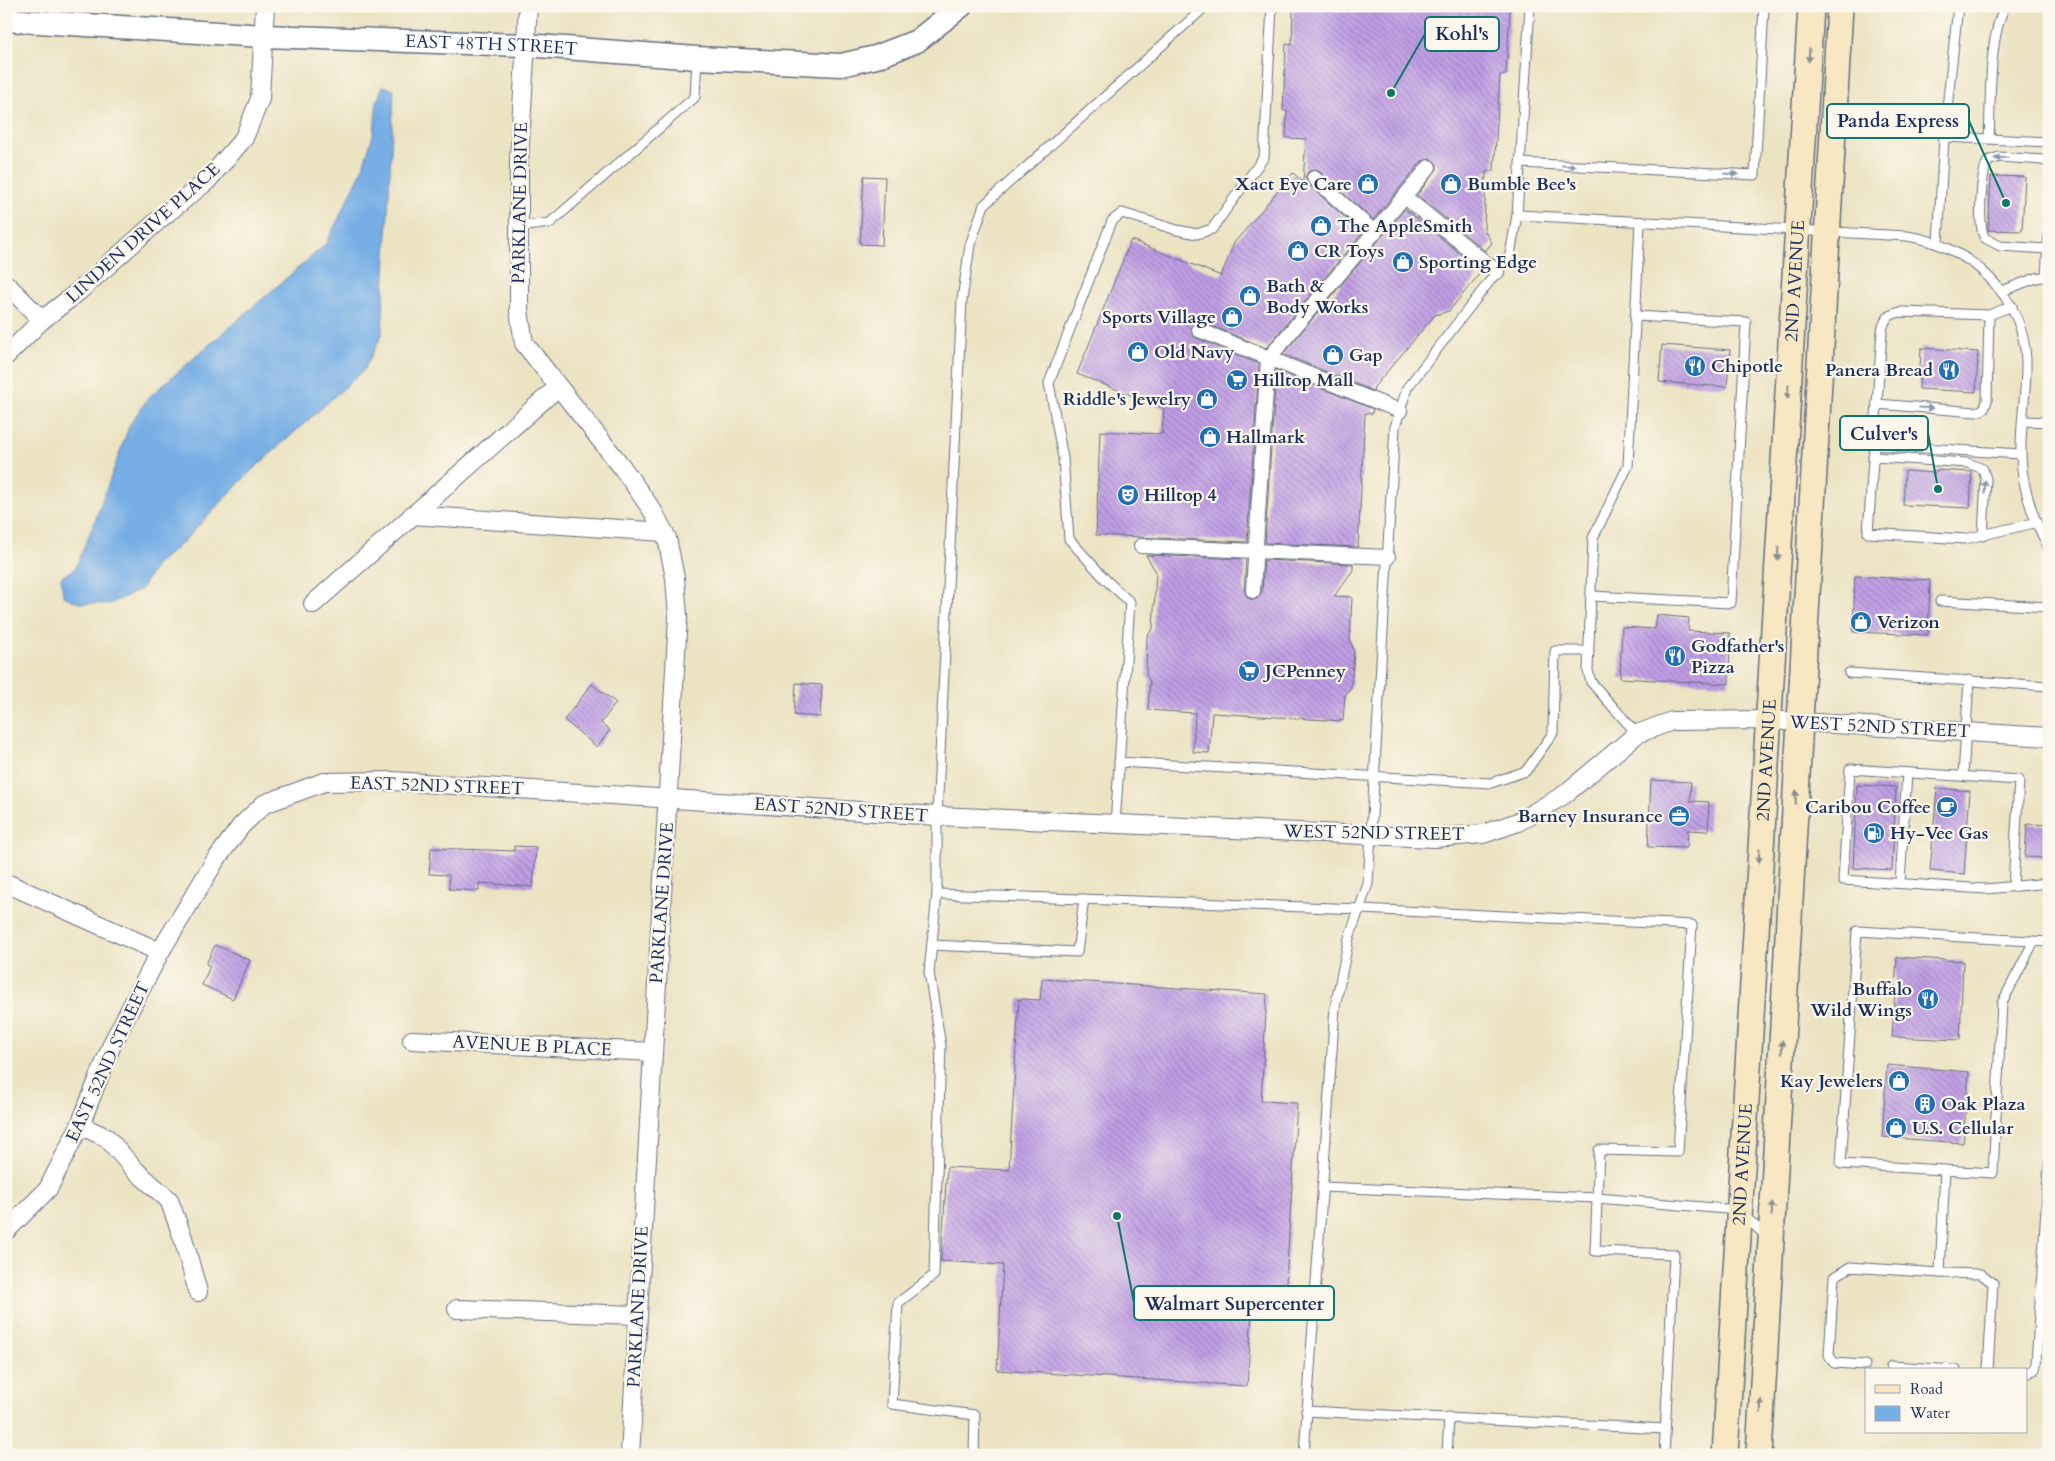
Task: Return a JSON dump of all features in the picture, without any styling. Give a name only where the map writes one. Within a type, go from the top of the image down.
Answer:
[{"type":"main road","name":"2ND AVENUE","points":[[1725,1455],[1767,720],[1812,6]]},
{"type":"main road","name":"2ND AVENUE","points":[[1759,1455],[1840,6]]},
{"type":"street","name":"LINDEN DRIVE PLACE","points":[[6,356],[42,320],[78,292],[161,218],[207,181],[244,138],[260,100],[265,6]]},
{"type":"street","name":"PARKLANE DRIVE","points":[[528,6],[519,160],[518,311],[524,343],[622,467],[654,513],[664,532],[675,578],[678,618],[630,1455]]},
{"type":"street","name":"EAST 48TH STREET","points":[[6,20],[264,36],[525,45],[697,58],[841,65],[876,57],[917,41],[961,6]]},
{"type":"street","points":[[1253,591],[1268,358],[1429,167]]},
{"type":"street","points":[[1314,178],[1375,233]]},
{"type":"street","points":[[1405,197],[1497,272]]},
{"type":"street","points":[[6,284],[42,320]]},
{"type":"street","points":[[1199,330],[1400,411]]},
{"type":"street","points":[[313,604],[558,387]]},
{"type":"street","points":[[412,515],[664,532]]},
{"type":"street","points":[[1141,546],[1388,556]]},
{"type":"street","name":"WEST 52ND STREET","points":[[1115,825],[1434,838],[1483,834],[1518,822],[1564,795],[1637,734],[1672,721],[1767,720],[2049,737]]},
{"type":"street","name":"EAST 52ND STREET","points":[[6,1231],[48,1189],[80,1125],[113,1042],[160,952],[215,861],[241,826],[264,804],[324,782],[393,781],[937,816],[1115,825]]},
{"type":"street","points":[[6,883],[160,952]]},
{"type":"street","name":"AVENUE B PLACE","points":[[412,1040],[652,1052]]},
{"type":"street","points":[[80,1125],[107,1138],[136,1170],[169,1200],[183,1238],[198,1292]]},
{"type":"street","points":[[457,1308],[638,1315]]},
{"type":"lane","points":[[974,1455],[975,1415],[892,1404],[898,1303],[934,1275],[941,1046],[929,972],[937,894],[937,816],[962,300],[970,245],[984,205],[1206,6]]},
{"type":"lane","points":[[1115,825],[1130,602],[1106,580],[1070,539],[1063,458],[1049,383],[1112,221],[1122,213],[1197,234],[1212,229],[1264,157],[1272,6]]},
{"type":"lane","points":[[1304,1455],[1335,1007],[1349,938],[1361,909],[1368,884],[1395,427],[1407,388],[1510,255],[1517,215],[1530,6]]},
{"type":"lane","points":[[1520,164],[1755,175],[1764,6]]},
{"type":"lane","points":[[1938,243],[1944,137],[1958,6]]},
{"type":"lane","points":[[1989,139],[1995,40],[2000,15],[2005,6]]},
{"type":"lane","points":[[519,227],[550,223],[695,97],[697,58]]},
{"type":"lane","points":[[1944,137],[2049,142]]},
{"type":"lane","points":[[2047,250],[1996,245],[1985,238],[1980,226],[1983,173],[1988,161],[1999,157],[2043,160],[2049,163]]},
{"type":"lane","points":[[1517,215],[1907,236],[1951,248],[1980,269],[2002,291],[2012,306],[2023,339],[2026,360],[2021,454],[2025,489],[2034,523],[2049,548]]},
{"type":"lane","points":[[1637,734],[1591,682],[1588,672],[1593,538],[1628,466],[1640,223]]},
{"type":"lane","points":[[2002,291],[2047,276],[2049,230]]},
{"type":"lane","points":[[2012,306],[1989,315],[1902,312],[1890,315],[1882,331],[1868,533],[1964,539],[2034,523]]},
{"type":"lane","points":[[1877,404],[1976,412],[1984,409],[1989,315]]},
{"type":"lane","points":[[1591,596],[1731,603],[1746,322],[1635,316]]},
{"type":"lane","points":[[2024,421],[2049,422]]},
{"type":"lane","points":[[1874,445],[2021,454]]},
{"type":"lane","points":[[1874,457],[1968,463],[1980,466],[1986,479],[1982,536]]},
{"type":"lane","points":[[1940,601],[2048,609]]},
{"type":"lane","points":[[1119,762],[1491,782],[1526,771],[1553,732],[1555,650],[1589,651]]},
{"type":"lane","points":[[1849,672],[2049,686]]},
{"type":"lane","points":[[1962,776],[1969,680]]},
{"type":"lane","points":[[2013,886],[2019,780],[1850,769],[1843,880],[1986,888],[2013,886],[2049,883]]},
{"type":"lane","points":[[1900,883],[1906,773]]},
{"type":"lane","points":[[937,894],[1361,909],[1692,925],[1678,1152],[1599,1150],[1596,1198],[1595,1252],[1674,1254],[1664,1455]]},
{"type":"lane","points":[[932,945],[1077,952],[1084,899]]},
{"type":"lane","points":[[2034,941],[2002,1003],[1993,1173],[1841,1164],[1857,931],[2034,941],[2049,942]]},
{"type":"lane","points":[[2028,1373],[2036,1369],[2049,1162]]},
{"type":"lane","points":[[1940,1273],[1945,1170]]},
{"type":"lane","points":[[1322,1187],[1596,1198],[1738,1210],[1771,1241]]},
{"type":"lane","points":[[1865,1365],[1834,1363],[1829,1355],[1834,1277],[1850,1267],[1981,1274],[1994,1283],[1988,1368]]},
{"type":"lane","points":[[1891,1366],[1924,1368]]},
{"type":"lane","points":[[1306,1411],[1665,1428]]},
{"type":"lane","points":[[1447,1455],[1449,1417]]},
{"type":"water","points":[[383,86],[394,90],[382,335],[364,370],[249,473],[185,540],[157,564],[140,590],[109,604],[79,603],[63,596],[61,577],[75,569],[95,521],[130,424],[149,397],[326,244],[361,173],[374,132],[377,101]]},
{"type":"building","points":[[1293,6],[1505,6],[1505,9],[1510,9],[1506,75],[1500,75],[1494,171],[1486,171],[1484,230],[1492,243],[1485,251],[1417,195],[1437,169],[1437,164],[1431,159],[1422,161],[1373,220],[1320,172],[1315,169],[1308,172],[1305,177],[1308,184],[1362,233],[1266,348],[1202,322],[1194,323],[1191,327],[1192,335],[1196,338],[1259,364],[1247,542],[1096,535],[1100,431],[1162,434],[1164,408],[1077,374],[1131,240],[1221,276],[1234,243],[1293,173],[1303,182],[1306,139],[1286,138],[1287,111],[1283,111],[1286,44],[1292,45]]},
{"type":"building","points":[[864,176],[885,177],[882,245],[860,244]]},
{"type":"building","points":[[1991,176],[2025,177],[2022,231],[1988,230]]},
{"type":"building","points":[[1405,209],[1482,271],[1449,311],[1435,315],[1374,387],[1373,391],[1283,354]]},
{"type":"building","name":"Chipotle","points":[[1662,345],[1730,350],[1727,387],[1659,382]]},
{"type":"building","name":"Panera Bread","points":[[1921,348],[1978,352],[1976,392],[1919,389]]},
{"type":"building","points":[[1276,370],[1373,409],[1372,414],[1365,413],[1358,547],[1265,543]]},
{"type":"building","points":[[1936,470],[1972,472],[1970,508],[1903,505],[1905,471],[1935,473]]},
{"type":"building","points":[[1146,555],[1246,559],[1244,591],[1248,598],[1253,600],[1257,599],[1262,592],[1264,560],[1353,564],[1353,570],[1334,596],[1352,597],[1350,639],[1354,652],[1351,687],[1345,695],[1343,721],[1212,713],[1209,753],[1193,752],[1195,713],[1148,710],[1150,681],[1146,675],[1147,636],[1153,629],[1156,572]]},
{"type":"building","points":[[1855,576],[1930,580],[1928,635],[1853,632]]},
{"type":"building","name":"Godfather's Pizza","points":[[1657,615],[1689,618],[1688,631],[1730,633],[1729,684],[1620,678],[1622,627],[1655,629]]},
{"type":"building","points":[[796,683],[822,685],[820,717],[794,715]]},
{"type":"building","points":[[592,684],[616,703],[601,723],[610,730],[597,747],[564,720]]},
{"type":"building","name":"Barney Insurance","points":[[1651,780],[1691,782],[1690,801],[1709,802],[1708,831],[1688,830],[1687,848],[1648,847]]},
{"type":"building","points":[[1857,785],[1896,787],[1892,870],[1853,868]]},
{"type":"building","points":[[1937,788],[1970,791],[1964,874],[1930,871]]},
{"type":"building","points":[[2027,824],[2049,825],[2049,858],[2025,857]]},
{"type":"building","points":[[514,846],[536,847],[533,887],[479,883],[479,891],[449,889],[449,875],[429,874],[431,848],[514,851]]},
{"type":"building","points":[[215,945],[250,960],[233,999],[202,985],[210,966],[206,964]]},
{"type":"building","name":"Buffalo Wild Wings","points":[[1897,957],[1963,961],[1960,1040],[1892,1037]]},
{"type":"building","points":[[1042,979],[1267,994],[1261,1101],[1297,1103],[1285,1300],[1253,1298],[1247,1386],[997,1370],[1003,1265],[941,1261],[947,1167],[1009,1170],[1019,999],[1040,1000]]},
{"type":"building","name":"Oak Plaza","points":[[1887,1065],[1969,1072],[1963,1143],[1882,1137]]},
{"type":"place","name":"Kohl's","points":[[1391,93]]},
{"type":"place","name":"Xact Eye Care","points":[[1368,184]]},
{"type":"place","name":"Bumble Bee's","points":[[1451,184]]},
{"type":"place","name":"Panda Express","points":[[2006,203]]},
{"type":"place","name":"The AppleSmith","points":[[1321,226]]},
{"type":"place","name":"CR Toys","points":[[1298,251]]},
{"type":"place","name":"Sporting Edge","points":[[1403,262]]},
{"type":"place","name":"Bath & Body Works","points":[[1250,296]]},
{"type":"place","name":"Sports Village","points":[[1232,317]]},
{"type":"place","name":"Old Navy","points":[[1138,352]]},
{"type":"place","name":"Gap","points":[[1333,355]]},
{"type":"place","name":"Chipotle","points":[[1695,366]]},
{"type":"place","name":"Panera Bread","points":[[1949,370]]},
{"type":"place","name":"Hilltop Mall","points":[[1237,380]]},
{"type":"place","name":"Riddle's Jewelry","points":[[1207,399]]},
{"type":"place","name":"Hallmark","points":[[1210,437]]},
{"type":"place","name":"Culver's","points":[[1938,489]]},
{"type":"place","name":"Hilltop 4","points":[[1128,495]]},
{"type":"place","name":"Verizon","points":[[1861,622]]},
{"type":"place","name":"Godfather's Pizza","points":[[1675,656]]},
{"type":"place","name":"JCPenney","points":[[1249,671]]},
{"type":"place","name":"Caribou Coffee","points":[[1947,807]]},
{"type":"place","name":"Barney Insurance","points":[[1679,816]]},
{"type":"place","name":"Hy-Vee Gas","points":[[1874,833]]},
{"type":"place","name":"Buffalo Wild Wings","points":[[1928,999]]},
{"type":"place","name":"Kay Jewelers","points":[[1899,1081]]},
{"type":"place","name":"Oak Plaza","points":[[1925,1104]]},
{"type":"place","name":"U.S. Cellular","points":[[1896,1128]]},
{"type":"place","name":"Walmart Supercenter","points":[[1117,1216]]}]
